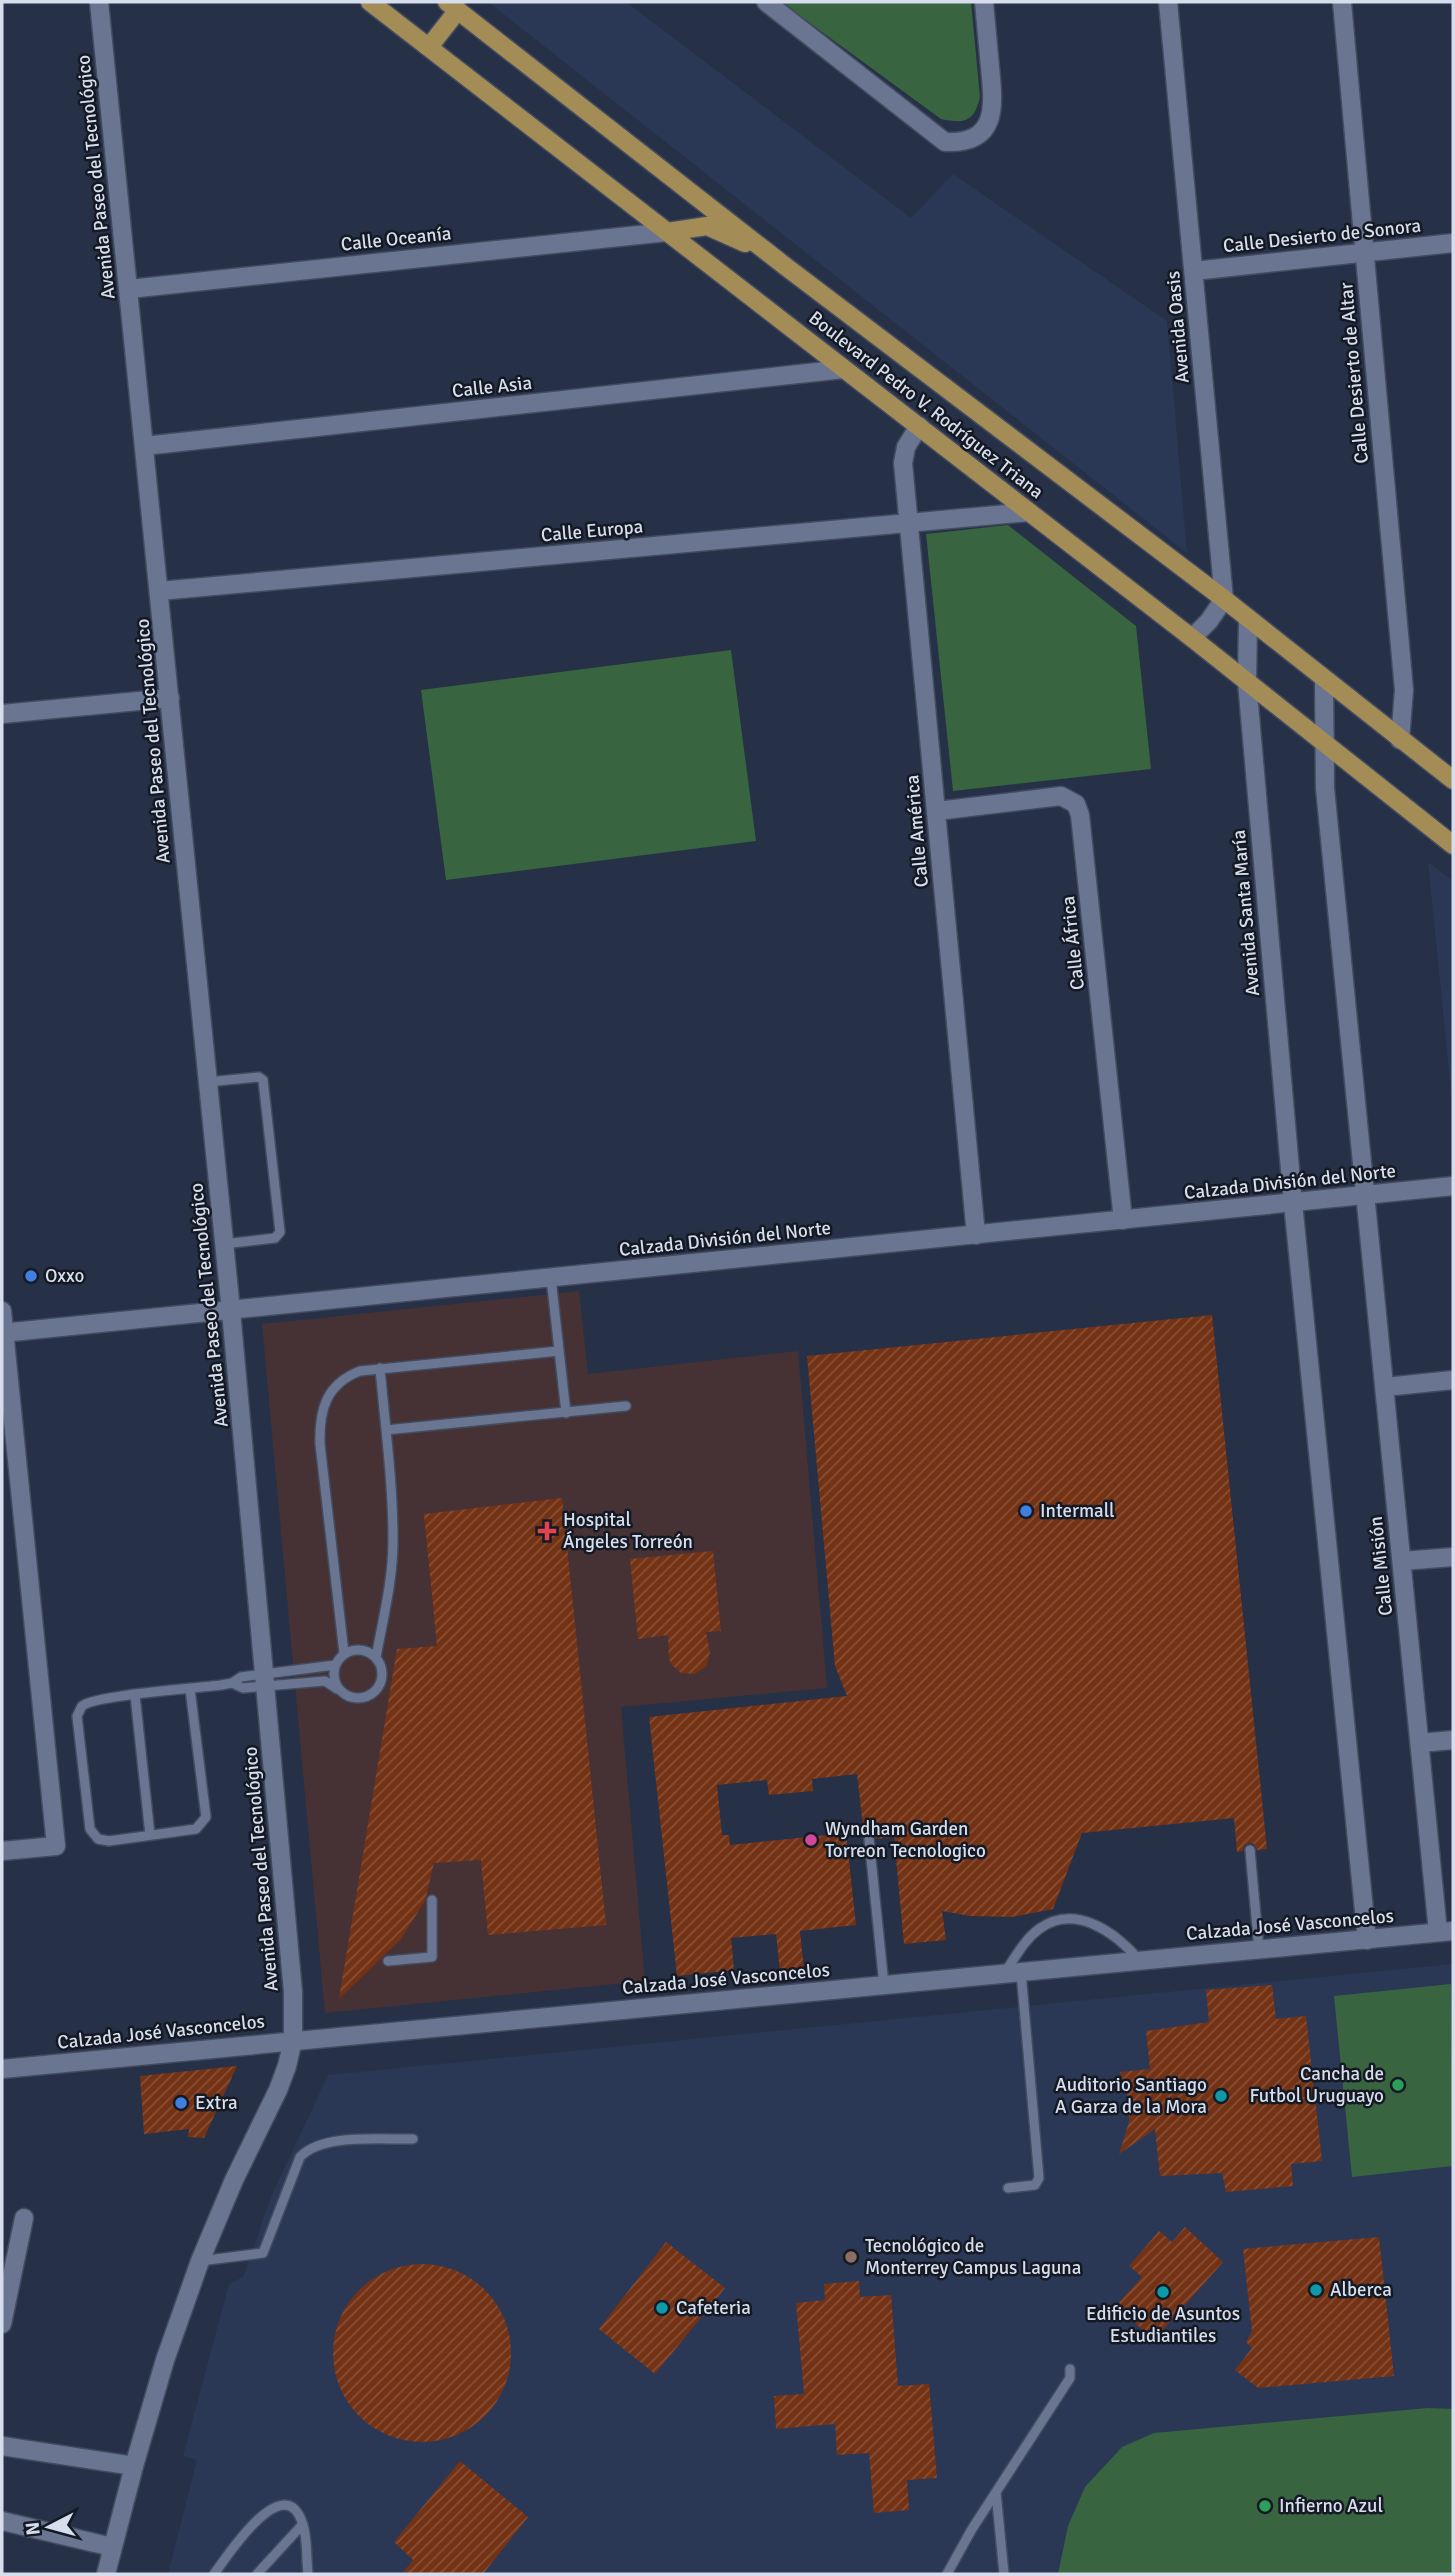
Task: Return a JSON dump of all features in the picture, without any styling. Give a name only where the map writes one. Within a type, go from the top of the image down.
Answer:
[{"type":"main road","name":"Boulevard Pedro V. Rodríguez Triana","points":[[370,2],[1192,638],[1453,845]]},
{"type":"main road","name":"Boulevard Pedro V. Rodríguez Triana","points":[[452,6],[1224,600],[1453,780]]},
{"type":"main road","points":[[429,47],[452,6]]},
{"type":"main road","points":[[667,232],[707,226],[771,254]]},
{"type":"street","name":"Avenida Paseo del Tecnológico","points":[[99,2],[231,1311],[293,1992],[293,2040],[278,2090],[234,2180],[200,2261],[165,2360],[106,2574]]},
{"type":"street","points":[[766,2],[944,142],[962,143],[977,137],[987,125],[994,108],[984,2]]},
{"type":"street","name":"Avenida Oasis","points":[[1168,2],[1224,600]]},
{"type":"street","name":"Calle Desierto de Altar","points":[[1342,2],[1404,690],[1400,740]]},
{"type":"street","name":"Calle Oceanía","points":[[129,289],[667,232]]},
{"type":"street","name":"Calle Desierto de Sonora","points":[[1194,271],[1453,243]]},
{"type":"street","name":"Calle Asia","points":[[144,446],[844,369]]},
{"type":"street","name":"Calle América","points":[[919,426],[906,447],[903,463],[976,1235]]},
{"type":"street","name":"Calle Europa","points":[[159,591],[1029,512]]},
{"type":"street","points":[[1192,638],[1224,600]]},
{"type":"street","name":"Avenida Santa María","points":[[1248,619],[1247,682],[1293,1203]]},
{"type":"street","points":[[1324,679],[1325,788],[1366,1195]]},
{"type":"street","points":[[2,714],[170,698]]},
{"type":"street","name":"Calle África","points":[[937,811],[1061,796],[1076,804],[1082,829],[1123,1220]]},
{"type":"street","name":"Calzada División del Norte","points":[[3,1333],[1453,1186]]},
{"type":"street","name":"Calle Misión","points":[[1366,1195],[1420,1744],[1446,1932]]},
{"type":"street","points":[[1293,1203],[1367,1940]]},
{"type":"street","points":[[2,1311],[56,1846],[2,1851]]},
{"type":"street","points":[[1385,1387],[1453,1380]]},
{"type":"street","points":[[1402,1561],[1453,1557]]},
{"type":"street","points":[[1420,1744],[1453,1740]]},
{"type":"street","name":"Calzada José Vasconcelos","points":[[2,2069],[1446,1932]]},
{"type":"street","points":[[2,2324],[23,2218]]},
{"type":"street","points":[[2,2446],[134,2466]]},
{"type":"street","points":[[2,2521],[112,2547]]},
{"type":"lane","points":[[207,1082],[259,1077],[263,1080],[279,1219],[278,1237],[224,1244]]},
{"type":"lane","points":[[551,1278],[566,1413]]},
{"type":"lane","points":[[344,1653],[320,1426],[323,1407],[333,1389],[345,1377],[360,1371],[559,1350]]},
{"type":"lane","points":[[376,1657],[390,1580],[393,1541],[380,1368]]},
{"type":"lane","points":[[386,1430],[626,1406]]},
{"type":"lane","points":[[265,1679],[325,1681],[341,1692],[352,1698],[365,1698],[375,1692],[382,1681],[382,1668],[376,1657],[367,1651],[355,1649],[344,1653],[335,1665],[335,1683],[341,1692]]},
{"type":"lane","points":[[190,1689],[206,1817],[196,1829],[109,1841],[98,1839],[90,1829],[77,1716],[82,1706],[92,1701],[135,1695],[232,1684],[243,1688],[265,1679],[335,1665]]},
{"type":"lane","points":[[135,1695],[150,1835]]},
{"type":"lane","points":[[869,1839],[884,1985]]},
{"type":"lane","points":[[1250,1850],[1259,1950]]},
{"type":"lane","points":[[388,1961],[432,1957],[432,1900]]},
{"type":"lane","points":[[1008,2188],[1035,2185],[1040,2178],[1012,1973],[1026,1942],[1050,1923],[1083,1920],[1096,1923],[1127,1946],[1140,1961]]},
{"type":"lane","points":[[200,2261],[263,2253],[300,2157],[308,2148],[328,2142],[413,2139]]},
{"type":"lane","points":[[947,2574],[1070,2378],[1070,2370]]},
{"type":"lane","points":[[996,2492],[1004,2574]]},
{"type":"lane","points":[[214,2574],[262,2514],[284,2504],[293,2507],[303,2524],[308,2574]]},
{"type":"lane","points":[[257,2574],[303,2524]]},
{"type":"shaded area","points":[[488,2],[626,2],[911,218],[953,174],[1167,321],[1187,553]]},
{"type":"shaded area","points":[[1428,862],[1453,881],[1453,1112]]},
{"type":"shaded area","name":"Hospital Ángeles Torreón","points":[[579,1291],[588,1374],[798,1351],[827,1688],[621,1707],[645,1981],[325,2013],[262,1324]]},
{"type":"shaded area","name":"Tecnológico de Monterrey Campus Laguna","points":[[1453,1964],[1453,2574],[168,2574],[197,2460],[183,2456],[229,2284],[243,2277],[271,2197],[328,2075]]},
{"type":"green space","points":[[781,2],[971,2],[980,97],[975,112],[962,121],[941,119]]},
{"type":"green space","points":[[1008,525],[1136,626],[1151,769],[953,791],[926,534]]},
{"type":"green space","points":[[731,650],[756,841],[446,880],[421,690]]},
{"type":"green space","name":"Cancha de Futbol Uruguayo","points":[[1451,1984],[1453,2166],[1352,2177],[1334,1996]]},
{"type":"green space","name":"Infierno Azul","points":[[1428,2408],[1453,2409],[1453,2574],[1058,2574],[1068,2526],[1085,2487],[1122,2447],[1154,2433]]},
{"type":"building","name":"Intermall","points":[[1212,1315],[1267,1849],[1257,1850],[1254,1844],[1249,1843],[1244,1846],[1243,1851],[1237,1852],[1234,1818],[1082,1833],[1053,1909],[1012,1917],[970,1916],[942,1911],[946,1940],[904,1944],[894,1837],[876,1839],[874,1834],[869,1832],[864,1835],[857,1774],[812,1779],[813,1791],[769,1795],[767,1780],[717,1785],[722,1835],[729,1835],[730,1845],[846,1833],[856,1925],[800,1931],[804,1970],[780,1972],[776,1934],[731,1938],[734,1970],[677,1976],[649,1717],[847,1696],[835,1666],[807,1356]]},
{"type":"building","points":[[562,1498],[606,1925],[488,1935],[481,1860],[434,1863],[425,1901],[400,1940],[339,1999],[397,1649],[437,1646],[424,1514]]},
{"type":"building","points":[[713,1551],[721,1631],[706,1632],[710,1652],[706,1666],[695,1674],[681,1673],[671,1664],[668,1635],[638,1639],[630,1559]]},
{"type":"building","name":"Auditorio Santiago A Garza de la Mora","points":[[1272,1985],[1276,2019],[1306,2016],[1322,2161],[1291,2164],[1293,2186],[1226,2192],[1222,2173],[1160,2176],[1155,2129],[1119,2154],[1129,2122],[1130,2104],[1120,2072],[1150,2069],[1146,2031],[1209,2022],[1206,1990]]},
{"type":"building","name":"Extra","points":[[237,2066],[204,2138],[188,2137],[189,2129],[144,2134],[140,2076]]},
{"type":"building","name":"Edificio de Asuntos Estudiantiles","points":[[1185,2227],[1223,2262],[1154,2340],[1116,2306],[1142,2277],[1129,2266],[1159,2231],[1172,2242]]},
{"type":"building","name":"Alberca","points":[[1379,2237],[1394,2376],[1258,2388],[1235,2370],[1252,2348],[1246,2342],[1252,2331],[1243,2249]]},
{"type":"building","name":"Cafeteria","points":[[666,2242],[725,2288],[655,2374],[599,2329]]},
{"type":"building","points":[[422,2264],[456,2271],[485,2290],[504,2319],[511,2353],[504,2387],[485,2416],[456,2435],[422,2442],[388,2435],[359,2416],[340,2387],[333,2353],[340,2319],[359,2290],[388,2271]]},
{"type":"building","points":[[859,2281],[860,2297],[891,2295],[898,2386],[929,2384],[937,2478],[907,2480],[909,2510],[874,2513],[869,2453],[837,2455],[835,2424],[776,2429],[774,2396],[804,2394],[796,2303],[825,2300],[824,2284]]},
{"type":"building","points":[[460,2461],[528,2517],[483,2574],[402,2574],[413,2560],[394,2542]]},
{"type":"place","name":"Oxxo","points":[[31,1276]]},
{"type":"place","name":"Intermall","points":[[1026,1511]]},
{"type":"place","name":"Hospital Ángeles Torreón","points":[[547,1531]]},
{"type":"place","name":"Wyndham Garden Torreon Tecnologico","points":[[811,1840]]},
{"type":"place","name":"Cancha de Futbol Uruguayo","points":[[1398,2085]]},
{"type":"place","name":"Auditorio Santiago A Garza de la Mora","points":[[1221,2096]]},
{"type":"place","name":"Extra","points":[[181,2103]]},
{"type":"place","name":"Tecnológico de Monterrey Campus Laguna","points":[[851,2257]]},
{"type":"place","name":"Alberca","points":[[1316,2290]]},
{"type":"place","name":"Edificio de Asuntos Estudiantiles","points":[[1163,2292]]},
{"type":"place","name":"Cafeteria","points":[[662,2308]]},
{"type":"place","name":"Infierno Azul","points":[[1265,2506]]}]
